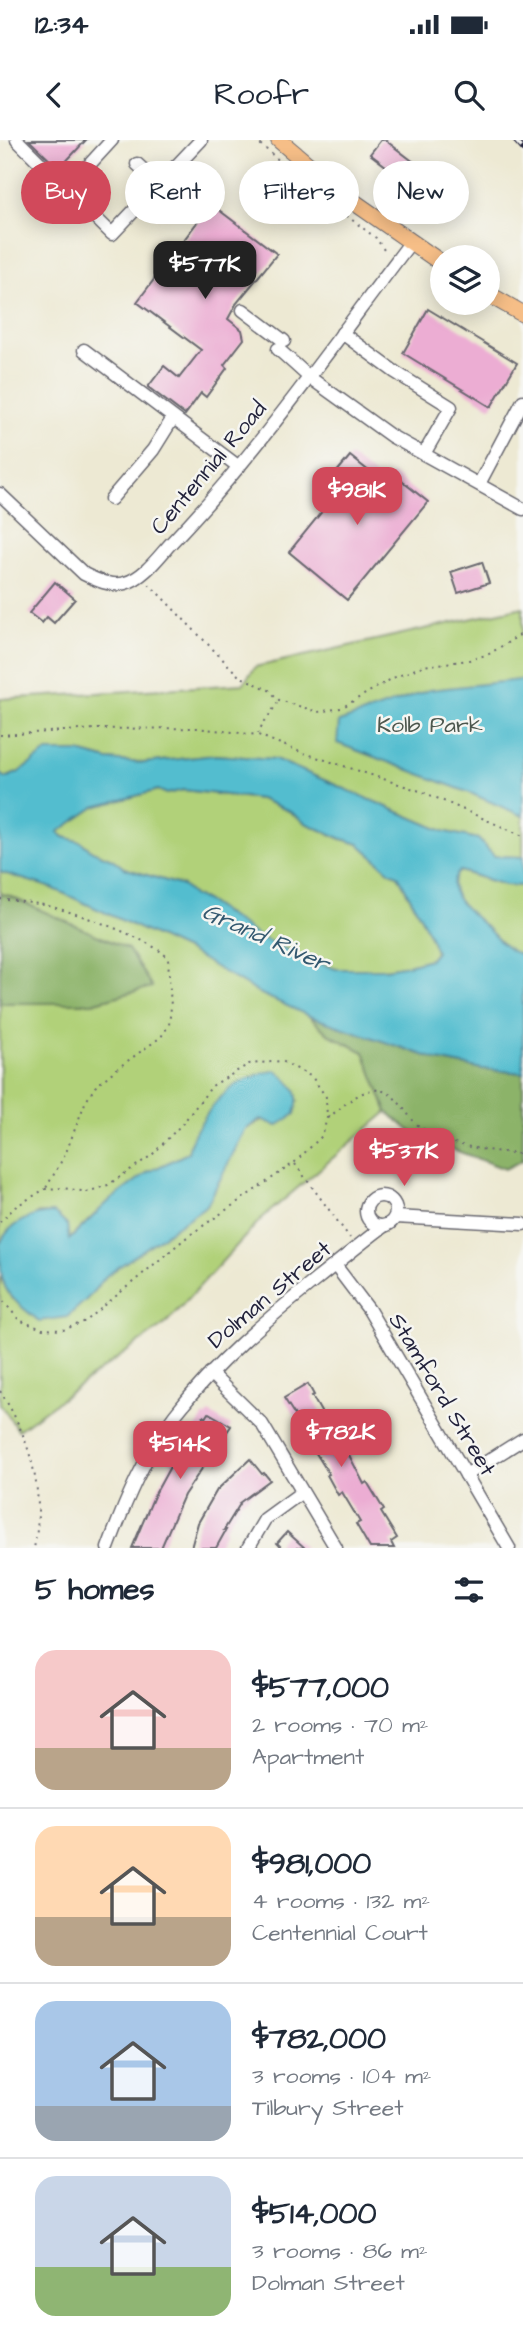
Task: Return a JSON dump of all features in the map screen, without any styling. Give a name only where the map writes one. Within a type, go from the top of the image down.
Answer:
[{"type":"main road","points":[[279,140],[344,195],[430,256]]},
{"type":"main road","points":[[500,301],[523,314]]},
{"type":"street","points":[[17,140],[38,161]]},
{"type":"street","points":[[92,161],[111,140]]},
{"type":"street","points":[[181,161],[201,140]]},
{"type":"street","points":[[102,224],[112,234],[125,220]]},
{"type":"street","name":"Centennial Road","points":[[141,575],[216,497],[410,243]]},
{"type":"street","points":[[243,310],[281,345],[309,377],[391,436],[479,484],[521,503]]},
{"type":"street","points":[[342,333],[395,372],[452,407],[424,454]]},
{"type":"street","points":[[84,350],[239,467]]},
{"type":"street","points":[[479,484],[523,401]]},
{"type":"street","points":[[111,499],[153,450],[173,418]]},
{"type":"street","points":[[3,502],[84,574],[97,581],[124,583],[141,575]]},
{"type":"street","points":[[384,1226],[374,1224],[368,1217],[366,1207],[371,1199],[381,1195],[390,1198],[396,1207],[396,1217],[523,1224]]},
{"type":"street","name":"Dolman Street","points":[[108,1548],[132,1489],[156,1443],[174,1416],[210,1373],[254,1330],[396,1217]]},
{"type":"street","name":"Stamford Street","points":[[335,1265],[369,1310],[509,1548]]},
{"type":"street","points":[[210,1373],[262,1424],[336,1548]]},
{"type":"street","points":[[466,1475],[523,1439]]},
{"type":"street","points":[[248,1548],[265,1519],[302,1492]]},
{"type":"path","points":[[255,140],[376,238],[386,253],[397,259]]},
{"type":"path","points":[[141,575],[239,676],[270,690],[279,700],[318,712],[341,708],[393,678],[423,666],[469,660],[489,654],[523,633]]},
{"type":"path","points":[[258,735],[260,726],[270,717],[279,700]]},
{"type":"path","points":[[0,735],[96,729],[197,728],[258,735],[423,792],[523,836]]},
{"type":"path","points":[[0,899],[40,904],[75,914],[155,948],[168,958],[171,1007],[169,1025],[161,1037],[95,1087],[85,1103],[65,1155],[46,1189]]},
{"type":"path","points":[[0,1222],[15,1207],[46,1189],[63,1188],[87,1192],[108,1185],[152,1155],[183,1123],[212,1086],[249,1064],[282,1061],[312,1077],[326,1097],[327,1118],[322,1136],[294,1163],[187,1237],[86,1321],[63,1330],[42,1329],[19,1320],[0,1297]]},
{"type":"path","points":[[327,1118],[366,1091],[378,1089],[391,1095],[418,1125],[451,1143],[523,1154]]},
{"type":"path","points":[[294,1163],[350,1239]]},
{"type":"path","points":[[0,1391],[18,1421],[34,1465],[38,1530],[34,1548]]},
{"type":"green space","name":"Kolb Park","points":[[523,607],[523,857],[494,856],[478,839],[443,831],[275,759],[215,755],[143,763],[108,760],[79,752],[48,752],[19,772],[5,778],[0,773],[0,699],[243,684],[255,667]]},
{"type":"green space","points":[[158,790],[167,794],[183,790],[260,799],[289,811],[305,823],[359,844],[390,872],[398,875],[436,951],[430,959],[409,965],[385,969],[336,969],[304,958],[258,936],[205,900],[194,896],[183,886],[124,868],[81,842],[64,837],[58,832],[95,807]]},
{"type":"green space","points":[[459,871],[505,885],[523,886],[523,955],[511,952],[460,903],[453,887]]},
{"type":"green space","points":[[0,872],[52,887],[188,951],[309,1016],[328,1034],[364,1052],[387,1112],[261,1219],[165,1324],[18,1430],[0,1404],[0,1276],[12,1299],[87,1299],[106,1276],[207,1205],[245,1130],[299,1100],[148,1172],[109,1201],[68,1240],[67,1225],[54,1213],[38,1213],[0,1244],[0,1003],[92,1003],[151,987],[7,895],[0,894]]},
{"type":"green space","points":[[0,894],[128,949],[152,987],[92,1003],[0,1003]]},
{"type":"green space","points":[[309,1016],[438,1060],[482,1069],[523,1073],[523,1160],[505,1169],[417,1136],[387,1112],[364,1052],[328,1034]]},
{"type":"water","points":[[523,680],[523,816],[337,743],[339,722],[429,690]]},
{"type":"water","points":[[47,752],[79,752],[108,760],[143,763],[215,755],[275,759],[443,831],[478,839],[494,856],[523,857],[523,886],[505,885],[460,871],[454,879],[453,887],[460,903],[503,945],[523,955],[523,1073],[482,1069],[438,1060],[309,1016],[259,993],[188,951],[52,888],[0,872],[0,773],[6,778]],"holes":[[[158,790],[167,794],[183,790],[260,799],[289,811],[305,823],[359,844],[390,872],[398,875],[436,952],[430,959],[385,969],[336,969],[304,958],[258,936],[205,900],[194,896],[183,886],[124,868],[81,842],[64,837],[58,832],[95,807]]]},
{"type":"water","points":[[276,1070],[297,1093],[295,1114],[277,1126],[261,1119],[245,1130],[207,1205],[106,1276],[67,1317],[39,1321],[18,1304],[6,1289],[1,1272],[0,1244],[9,1230],[30,1217],[54,1213],[67,1225],[69,1240],[109,1201],[148,1172],[188,1153],[198,1127],[226,1092],[253,1076]]},
{"type":"building","points":[[29,140],[86,140],[66,161],[51,161]]},
{"type":"building","points":[[381,140],[385,140],[412,161],[379,161],[370,154]]},
{"type":"building","points":[[225,215],[277,254],[236,304],[228,319],[242,330],[244,339],[224,365],[227,368],[206,397],[201,393],[185,415],[148,387],[164,366],[179,378],[201,350],[137,302],[196,224],[225,224]]},
{"type":"building","points":[[428,309],[430,315],[438,315],[517,363],[491,407],[403,353]]},
{"type":"building","points":[[350,456],[385,484],[393,474],[428,502],[347,600],[289,552],[341,488],[331,479]]},
{"type":"building","points":[[482,562],[489,583],[458,593],[451,572]]},
{"type":"building","points":[[55,582],[75,599],[54,623],[47,617],[42,623],[29,613]]},
{"type":"building","points":[[308,1384],[329,1426],[333,1424],[364,1484],[367,1482],[384,1510],[381,1512],[397,1538],[391,1542],[394,1548],[370,1548],[356,1524],[360,1522],[342,1492],[338,1495],[327,1475],[329,1474],[294,1418],[296,1417],[284,1398]]},
{"type":"building","points":[[209,1413],[231,1426],[184,1495],[161,1548],[132,1548],[154,1496],[172,1463],[169,1461],[175,1452],[178,1454],[204,1416],[206,1418]]},
{"type":"building","points":[[250,1459],[270,1480],[239,1503],[216,1548],[191,1548],[198,1523],[217,1490]]},
{"type":"building","points":[[287,1532],[305,1548],[282,1548],[277,1543]]},
{"type":"railway","points":[[515,140],[523,149]]},
{"type":"water label","name":"Grand River","points":[[266,937]]}]
